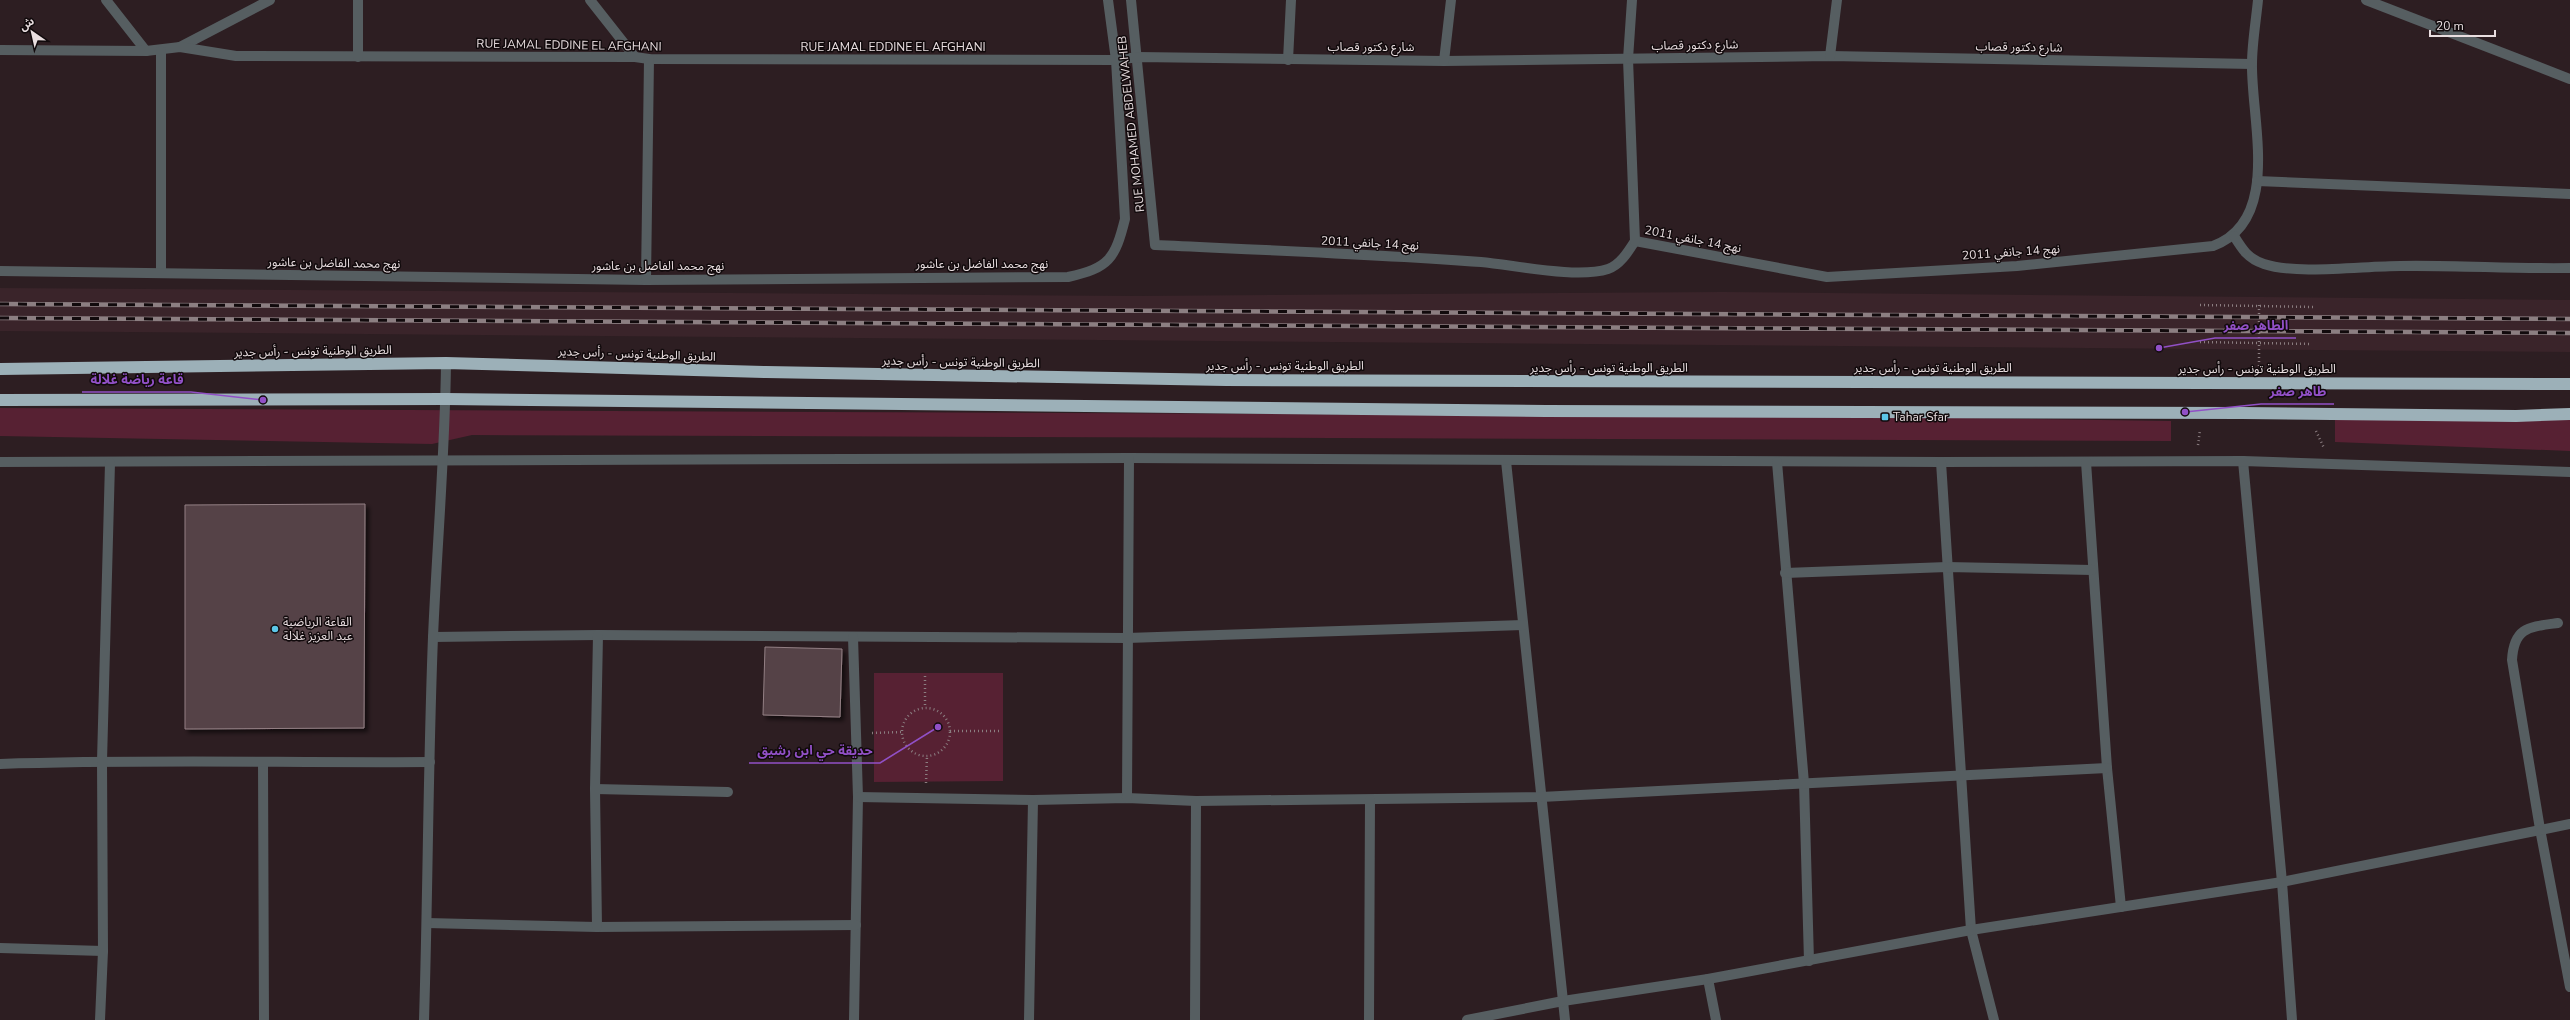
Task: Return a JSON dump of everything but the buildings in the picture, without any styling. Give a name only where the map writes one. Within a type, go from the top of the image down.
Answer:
[{"type":"highway","name":"الطريق الوطنية تونس - رأس جدير","points":[[0,369],[446,363],[766,372],[1234,380],[2570,384]]},
{"type":"highway","points":[[0,400],[446,399],[1546,411],[2235,412],[2516,416],[2570,414]]},
{"type":"street","points":[[106,0],[146,52]]},
{"type":"street","points":[[180,47],[270,0]]},
{"type":"street","points":[[358,0],[358,57]]},
{"type":"street","points":[[590,0],[635,57]]},
{"type":"street","name":"نهج محمد الفاضل بن عاشور","points":[[0,271],[646,280],[1068,277],[1088,272],[1108,261],[1119,242],[1125,219],[1116,60],[1108,0]]},
{"type":"street","name":"RUE MOHAMED ABDELWAHEB","points":[[1131,0],[1138,57],[1155,245]]},
{"type":"street","points":[[1288,60],[1291,0]]},
{"type":"street","points":[[1444,61],[1451,0]]},
{"type":"street","points":[[1632,0],[1628,59],[1635,242]]},
{"type":"street","points":[[1830,56],[1837,0]]},
{"type":"street","points":[[2258,0],[2252,64],[2257,145],[2257,182],[2252,209],[2242,227],[2234,236],[2243,251],[2252,259],[2265,265],[2293,269],[2401,266],[2570,268]]},
{"type":"street","points":[[2366,0],[2570,79]]},
{"type":"street","name":"RUE JAMAL EDDINE EL AFGHANI","points":[[0,50],[146,52],[180,47],[236,56],[635,57],[649,59],[1116,60],[1138,57]]},
{"type":"street","points":[[161,51],[161,273]]},
{"type":"street","name":"شارع دكتور قصاب","points":[[1138,57],[1444,61],[1830,56],[2252,64]]},
{"type":"street","points":[[646,280],[649,59]]},
{"type":"street","points":[[2257,182],[2570,194]]},
{"type":"street","name":"نهج 14 جانفي 2011","points":[[1155,245],[1483,262],[1528,268],[1596,271],[1608,269],[1619,262],[1635,242],[1826,277],[2017,266],[2213,246],[2228,241],[2234,236]]},
{"type":"street","points":[[424,1020],[433,638],[442,461],[445,430],[446,363]]},
{"type":"street","points":[[1127,798],[1129,458]]},
{"type":"street","points":[[0,462],[110,463],[1129,458],[1777,462],[2196,462],[2242,460],[2570,472]]},
{"type":"street","points":[[2242,460],[2282,882],[2292,1020]]},
{"type":"street","points":[[1506,461],[1564,1020]]},
{"type":"street","points":[[1777,462],[1785,573],[1804,783],[1810,961]]},
{"type":"street","points":[[1941,462],[1947,567],[1959,719],[1960,777],[1971,930],[1994,1020]]},
{"type":"street","points":[[2086,462],[2092,570],[2121,906]]},
{"type":"street","points":[[100,1020],[103,951],[102,761],[110,463]]},
{"type":"street","points":[[1785,573],[1947,567],[2092,570]]},
{"type":"street","points":[[2558,623],[2526,630],[2518,635],[2513,648],[2514,674],[2540,829],[2570,986]]},
{"type":"street","points":[[433,638],[598,635],[1127,638],[1523,625]]},
{"type":"street","points":[[597,928],[595,789],[598,635]]},
{"type":"street","points":[[853,637],[858,797],[854,1020]]},
{"type":"street","points":[[0,764],[102,761],[263,763],[430,762]]},
{"type":"street","points":[[263,763],[264,1020]]},
{"type":"street","points":[[858,797],[1032,800],[1127,798],[1196,802],[1541,797],[1804,783],[1960,777],[2108,768]]},
{"type":"street","points":[[595,789],[728,792]]},
{"type":"street","points":[[1029,1020],[1032,800]]},
{"type":"street","points":[[1369,1020],[1370,800]]},
{"type":"street","points":[[1196,802],[1196,1020]]},
{"type":"street","points":[[1467,1020],[1563,1001],[1708,979],[1810,961],[1971,930],[2282,882],[2570,824]]},
{"type":"street","points":[[427,923],[597,928],[856,925]]},
{"type":"street","points":[[0,948],[103,951]]},
{"type":"street","points":[[1708,979],[1716,1020]]},
{"type":"path","points":[[2200,305],[2315,307]]},
{"type":"path","points":[[2200,342],[2312,343]]},
{"type":"path","points":[[2196,462],[2201,424]]},
{"type":"path","points":[[2312,424],[2332,463]]},
{"type":"path","points":[[925,676],[925,708]]},
{"type":"path","points":[[925,708],[933,709],[945,717],[950,731],[946,745],[941,751],[927,756],[912,752],[903,740],[902,732],[906,718],[918,709],[925,708]]},
{"type":"path","points":[[950,731],[999,731]]},
{"type":"path","points":[[856,734],[902,732]]},
{"type":"path","points":[[926,798],[927,756]]},
{"type":"shaded area","points":[[0,288],[1138,296],[1723,292],[2570,300],[2570,352],[0,331]]},
{"type":"shaded area","points":[[0,408],[1885,417],[2171,421],[2171,441],[472,435],[432,444],[0,436]]},
{"type":"shaded area","points":[[2570,418],[2570,451],[2335,442],[2335,419]]},
{"type":"shaded area","points":[[874,673],[1003,673],[1003,781],[874,782]]},
{"type":"railway","points":[[0,304],[2570,319]]},
{"type":"railway","points":[[0,318],[2570,333]]},
{"type":"place","name":"الطاهر صفر","points":[[2159,348]]},
{"type":"place","name":"قاعة رياضة غلالة","points":[[263,400]]},
{"type":"place","name":"طاهر صفر","points":[[2185,412]]},
{"type":"place","name":"Tahar Sfar","points":[[1885,417]]},
{"type":"place","name":"القاعة الرياضية عبد العزيز غلالة","points":[[275,629]]},
{"type":"place","name":"حديقة حي ابن رشيق","points":[[938,727]]}]
